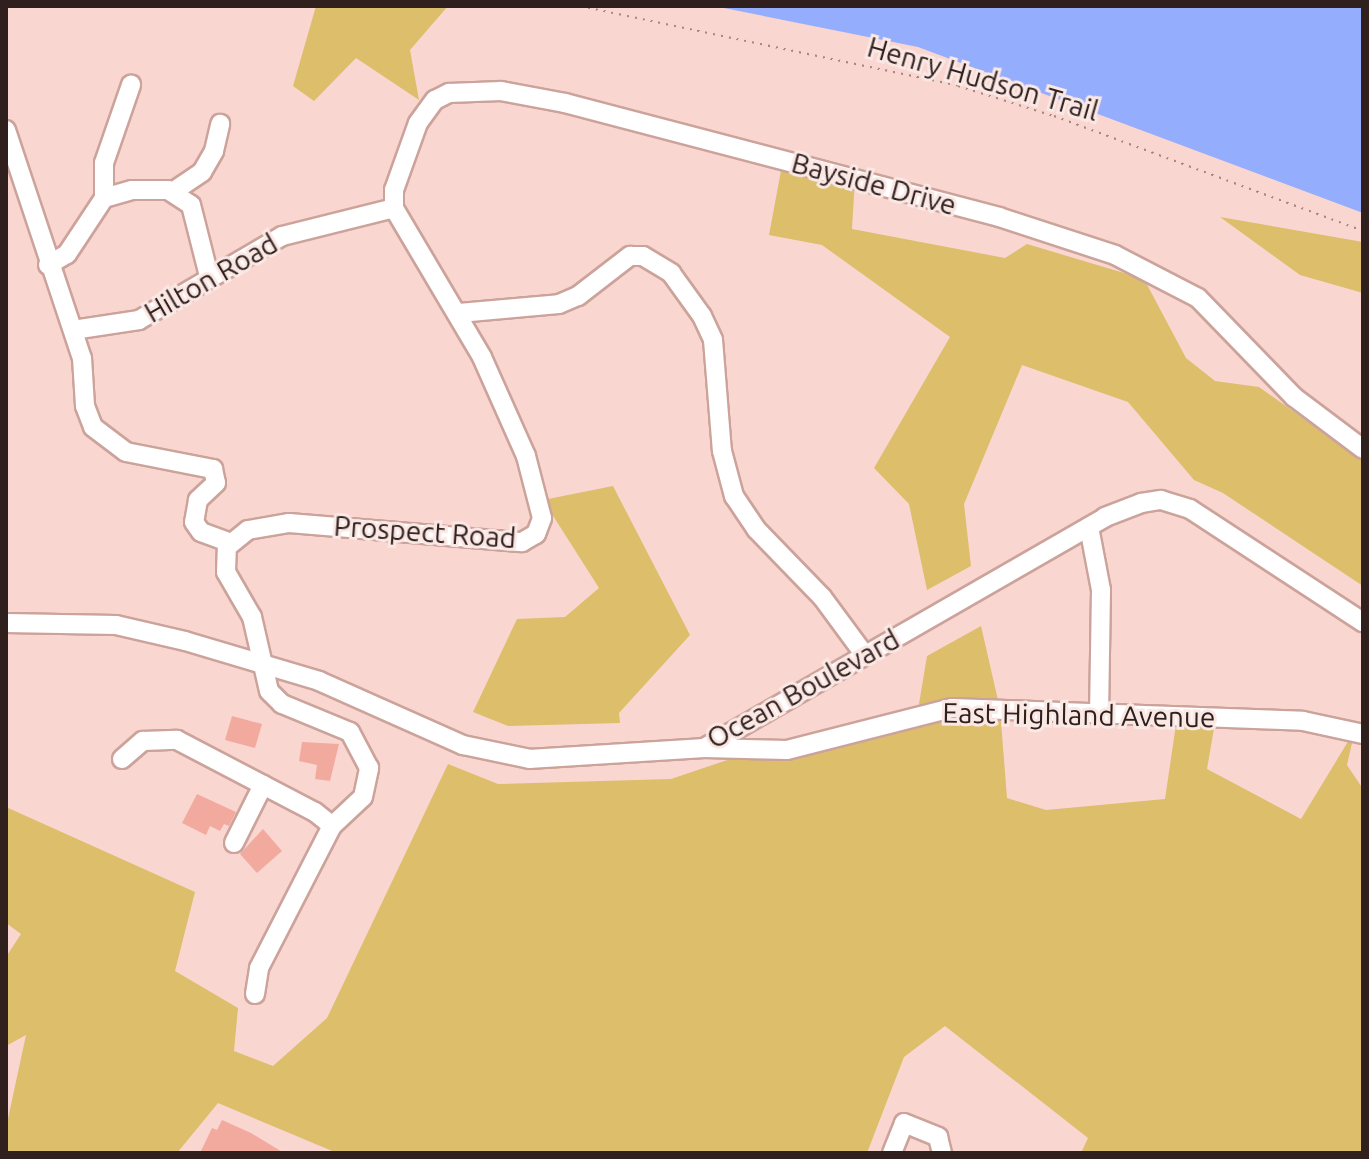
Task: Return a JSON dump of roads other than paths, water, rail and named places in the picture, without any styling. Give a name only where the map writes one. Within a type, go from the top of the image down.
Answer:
[{"type":"street","points":[[48,265],[67,254],[104,198],[104,163],[131,85]]},
{"type":"street","name":"Bayside Drive","points":[[394,208],[400,168],[418,123],[435,100],[466,88],[565,103],[999,217],[1145,267],[1198,298],[1294,397],[1363,449]]},
{"type":"street","points":[[104,198],[132,190],[174,191],[202,172],[214,151],[220,124]]},
{"type":"street","points":[[6,130],[48,265],[82,358],[85,406],[98,435],[126,452],[213,469],[216,483],[198,500],[194,522],[201,532],[231,543],[226,572],[252,617],[273,698],[340,726],[363,749],[368,785],[356,806],[332,826],[259,968],[255,994]]},
{"type":"street","points":[[174,191],[191,205],[201,228],[209,276]]},
{"type":"street","name":"Hilton Road","points":[[73,330],[139,320],[209,276],[282,236],[394,208]]},
{"type":"street","name":"Prospect Road","points":[[231,543],[248,530],[289,523],[522,542],[536,534],[542,512],[526,456],[459,313],[420,259],[394,208]]},
{"type":"street","points":[[459,313],[487,306],[559,304],[578,296],[630,256],[643,256],[671,273],[702,316],[713,340],[722,451],[734,496],[756,529],[822,597],[864,654]]},
{"type":"street","name":"Ocean Boulevard","points":[[6,623],[116,625],[263,665],[350,694],[463,745],[513,757],[704,748],[864,654],[976,595],[1089,527],[1141,503],[1176,503],[1363,622]]},
{"type":"street","points":[[1089,527],[1101,590],[1099,713]]},
{"type":"street","name":"East Highland Avenue","points":[[704,748],[787,750],[952,708],[1303,721],[1363,734]]},
{"type":"street","points":[[122,759],[143,741],[169,739],[263,785],[332,826]]},
{"type":"street","points":[[234,843],[263,785]]},
{"type":"street","points":[[892,1153],[904,1123],[938,1137],[942,1153]]},
{"type":"water","points":[[714,6],[1363,6],[1363,213],[918,47]]}]
